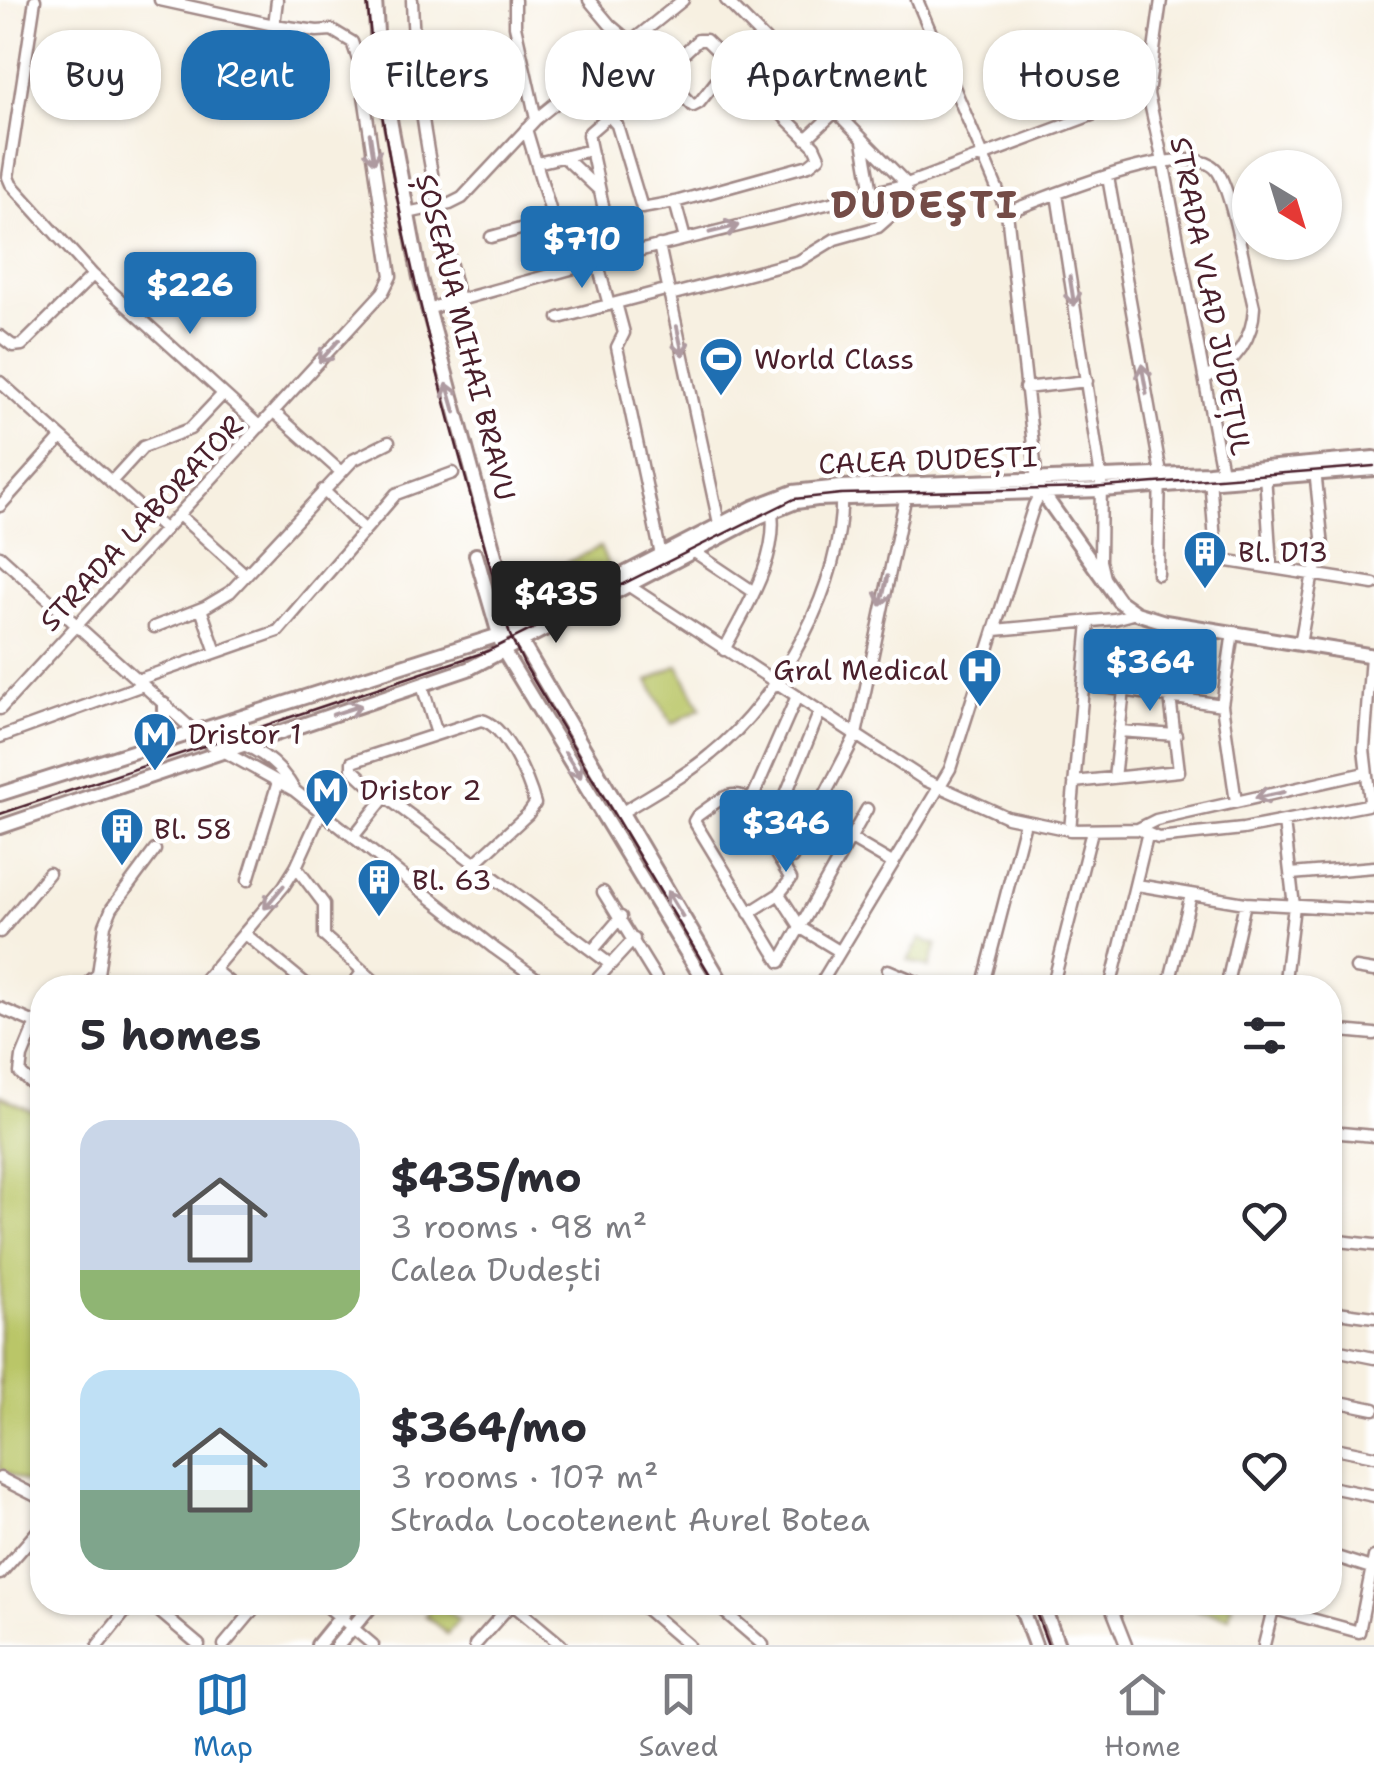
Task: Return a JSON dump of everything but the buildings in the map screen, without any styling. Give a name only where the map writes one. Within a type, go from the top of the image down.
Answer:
[{"type":"main road","name":"ȘOSEAUA MIHAI BRAVU","points":[[375,0],[378,48],[427,309],[518,636],[717,975]]},
{"type":"main road","name":"CALEA DUDEȘTI","points":[[1315,469],[1374,458]]},
{"type":"main road","name":"CALEA DUDEȘTI","points":[[518,636],[771,505],[841,492],[1039,487],[1315,469],[1374,469]]},
{"type":"main road","points":[[1039,487],[1106,584],[1136,613],[1164,622],[1372,656]]},
{"type":"main road","name":"CALEA DUDEȘTI","points":[[662,560],[693,551],[720,531]]},
{"type":"main road","points":[[476,555],[504,652],[700,975]]},
{"type":"main road","points":[[490,608],[508,603]]},
{"type":"main road","points":[[0,794],[498,636],[518,636]]},
{"type":"main road","points":[[0,827],[474,666],[504,652],[518,636]]},
{"type":"main road","points":[[468,646],[474,666]]},
{"type":"main road","points":[[518,676],[534,667]]},
{"type":"main road","points":[[150,744],[164,725],[164,705]]},
{"type":"main road","points":[[318,1645],[342,1615]]},
{"type":"main road","points":[[338,1645],[363,1615]]},
{"type":"main road","points":[[1023,1615],[1035,1645]]},
{"type":"main road","points":[[1047,1615],[1058,1645]]},
{"type":"street","points":[[35,0],[8,177],[93,276],[260,427]]},
{"type":"street","points":[[160,0],[274,25],[278,0]]},
{"type":"street","name":"ȘOSEAUA MIHAI BRAVU","points":[[412,0],[417,71],[438,207],[459,300]]},
{"type":"street","points":[[515,0],[515,26],[536,119]]},
{"type":"street","points":[[589,0],[614,30]]},
{"type":"street","points":[[645,30],[683,0]]},
{"type":"street","points":[[726,0],[754,30]]},
{"type":"street","points":[[825,975],[955,758],[1039,487],[1007,212],[917,0]]},
{"type":"street","name":"STRADA VLAD JUDEȚUL","points":[[1156,36],[1161,0]]},
{"type":"street","name":"STRADA LABORATOR","points":[[0,709],[383,292],[391,276],[356,48],[332,30],[317,32],[274,25]]},
{"type":"street","points":[[691,47],[701,38],[711,47]]},
{"type":"street","points":[[691,104],[711,86]]},
{"type":"street","points":[[407,212],[462,198],[545,112]]},
{"type":"street","points":[[605,120],[588,135],[614,256]]},
{"type":"street","points":[[612,120],[642,208],[815,163],[817,151],[787,120]]},
{"type":"street","points":[[806,139],[826,120]]},
{"type":"street","points":[[843,120],[907,184]]},
{"type":"street","points":[[427,309],[614,256],[907,184],[1076,120]]},
{"type":"street","name":"STRADA VLAD JUDEȚUL","points":[[1154,120],[1206,378],[1217,478],[1218,557],[1271,566]]},
{"type":"street","points":[[526,129],[568,269]]},
{"type":"street","points":[[862,140],[872,192]]},
{"type":"street","points":[[537,163],[591,150]]},
{"type":"street","points":[[564,157],[599,190]]},
{"type":"street","points":[[1007,212],[1163,160],[1198,158],[1217,170],[1225,188],[1254,307],[1254,322],[1244,344],[1223,368],[1206,378]]},
{"type":"street","points":[[1108,177],[1161,481],[1158,574]]},
{"type":"street","points":[[558,318],[799,262],[835,239],[878,228],[903,205],[907,184]]},
{"type":"street","points":[[1056,194],[1102,484],[1100,561],[1106,584]]},
{"type":"street","points":[[676,202],[685,239]]},
{"type":"street","points":[[491,237],[553,220]]},
{"type":"street","points":[[659,245],[720,531]]},
{"type":"street","points":[[597,261],[624,333],[617,347],[662,560]]},
{"type":"street","points":[[0,336],[12,346],[22,345],[93,276]]},
{"type":"street","points":[[1025,388],[1087,381]]},
{"type":"street","points":[[0,382],[165,530]]},
{"type":"street","points":[[111,482],[143,447],[190,429],[223,394]]},
{"type":"street","name":"STRADA LABORATOR","points":[[274,412],[340,472]]},
{"type":"street","points":[[0,506],[61,438]]},
{"type":"street","points":[[154,626],[218,601],[340,472],[364,452],[389,442]]},
{"type":"street","points":[[1300,644],[1313,573],[1324,556],[1315,469]]},
{"type":"street","points":[[0,737],[282,628],[400,491],[453,473]]},
{"type":"street","points":[[1265,473],[1271,566],[1374,584]]},
{"type":"street","points":[[323,490],[365,530]]},
{"type":"street","points":[[792,858],[856,735],[907,491]]},
{"type":"street","points":[[621,813],[713,753],[776,682],[806,634],[823,591],[841,492]]},
{"type":"street","points":[[724,650],[754,592],[774,528],[771,505]]},
{"type":"street","points":[[179,514],[246,575]]},
{"type":"street","points":[[1082,549],[1095,540],[1100,526]]},
{"type":"street","points":[[693,551],[754,592]]},
{"type":"street","points":[[0,556],[193,731],[295,792],[532,975]]},
{"type":"street","points":[[622,581],[940,788],[992,812],[1070,830],[1142,832],[1158,838],[1284,822],[1369,803],[1365,774],[1372,656]]},
{"type":"street","points":[[1108,620],[1120,601]]},
{"type":"street","points":[[201,609],[216,652]]},
{"type":"street","points":[[995,630],[1108,620],[1136,613]]},
{"type":"street","points":[[1070,830],[1089,622]]},
{"type":"street","points":[[1233,632],[1222,705],[1236,802]]},
{"type":"street","points":[[1084,684],[1222,705]]},
{"type":"street","points":[[422,685],[437,734]]},
{"type":"street","points":[[1114,778],[1124,690]]},
{"type":"street","points":[[750,805],[797,696]]},
{"type":"street","points":[[1074,782],[1180,771],[1170,697]]},
{"type":"street","points":[[779,811],[820,711]]},
{"type":"street","points":[[475,864],[533,809],[534,796],[494,724],[481,720],[352,762],[355,773],[385,797],[475,864],[593,950],[610,964]]},
{"type":"street","points":[[193,731],[244,743],[267,758],[295,792]]},
{"type":"street","points":[[1119,731],[1176,735]]},
{"type":"street","points":[[1113,975],[1136,885],[1142,832],[1156,820],[1365,774]]},
{"type":"street","points":[[248,880],[278,782]]},
{"type":"street","points":[[748,913],[779,894],[791,879],[750,805],[738,793],[730,794],[697,816],[694,821],[748,913],[780,962],[867,808]]},
{"type":"street","points":[[353,837],[385,797]]},
{"type":"street","points":[[208,975],[296,867],[321,812]]},
{"type":"street","points":[[985,975],[1026,822]]},
{"type":"street","points":[[1284,822],[1294,906],[1286,975]]},
{"type":"street","points":[[1055,975],[1092,831]]},
{"type":"street","points":[[851,839],[892,863]]},
{"type":"street","points":[[97,975],[112,908],[156,850]]},
{"type":"street","points":[[296,867],[324,904],[324,936],[367,975]]},
{"type":"street","points":[[1291,874],[1374,867]]},
{"type":"street","points":[[0,932],[49,873]]},
{"type":"street","points":[[1136,885],[1245,903],[1374,910]]},
{"type":"street","points":[[603,892],[655,975]]},
{"type":"street","points":[[779,894],[801,928],[839,951]]},
{"type":"street","points":[[1171,975],[1191,895]]},
{"type":"street","points":[[1229,975],[1245,903]]},
{"type":"street","points":[[593,950],[621,916]]},
{"type":"street","points":[[244,932],[295,975]]},
{"type":"street","points":[[600,975],[634,939]]},
{"type":"street","points":[[1356,968],[1374,970]]},
{"type":"street","points":[[213,969],[220,975]]},
{"type":"street","points":[[888,970],[900,975]]},
{"type":"street","points":[[360,975],[363,971]]},
{"type":"street","points":[[0,1008],[30,1020]]},
{"type":"street","points":[[1342,1031],[1374,1034]]},
{"type":"street","points":[[30,1041],[20,1072],[30,1082]]},
{"type":"street","points":[[1342,1133],[1374,1136]]},
{"type":"street","points":[[1342,1241],[1374,1245]]},
{"type":"street","points":[[1342,1313],[1374,1318]]},
{"type":"street","points":[[1342,1351],[1374,1358]]},
{"type":"street","points":[[1342,1402],[1374,1409]]},
{"type":"street","points":[[1342,1449],[1374,1456]]},
{"type":"street","points":[[0,1478],[30,1493]]},
{"type":"street","points":[[1342,1489],[1374,1496]]},
{"type":"street","points":[[0,1574],[30,1540]]},
{"type":"street","points":[[1295,1615],[1359,1632],[1373,1565],[1342,1558]]},
{"type":"street","points":[[98,1645],[123,1615]]},
{"type":"street","points":[[163,1615],[199,1645]]},
{"type":"street","points":[[224,1645],[249,1615]]},
{"type":"street","points":[[337,1615],[372,1645]]},
{"type":"street","points":[[474,1645],[501,1615]]},
{"type":"street","points":[[526,1615],[562,1645]]},
{"type":"street","points":[[653,1615],[688,1645]]},
{"type":"street","points":[[728,1615],[763,1645]]},
{"type":"street","points":[[1114,1615],[1126,1645]]},
{"type":"street","points":[[1264,1645],[1272,1615]]},
{"type":"green space","points":[[600,547],[610,569],[526,608],[516,586]]},
{"type":"green space","points":[[678,665],[701,708],[672,724],[648,681]]},
{"type":"green space","points":[[921,938],[937,945],[929,968],[908,960]]},
{"type":"green space","points":[[0,1096],[30,1110],[30,1485],[0,1469]]},
{"type":"green space","points":[[425,1615],[453,1615],[459,1620],[447,1634]]},
{"type":"tram line","points":[[367,0],[377,82],[406,242],[444,399],[510,635],[710,975]]},
{"type":"tram line","points":[[0,814],[488,651],[794,499],[841,494],[1091,488],[1374,466]]},
{"type":"tram line","points":[[1037,1615],[1048,1645]]},
{"type":"place","name":"World Class","points":[[721,397]]},
{"type":"place","name":"Bl. D13","points":[[1205,590]]},
{"type":"place","name":"Gral Medical","points":[[980,708]]},
{"type":"place","name":"Dristor 1","points":[[155,772]]},
{"type":"place","name":"Dristor 2","points":[[327,828]]},
{"type":"place","name":"Bl. 58","points":[[122,867]]},
{"type":"place","name":"Bl. 63","points":[[379,918]]},
{"type":"district","name":"DUDEŞTI","points":[[925,204]]}]
